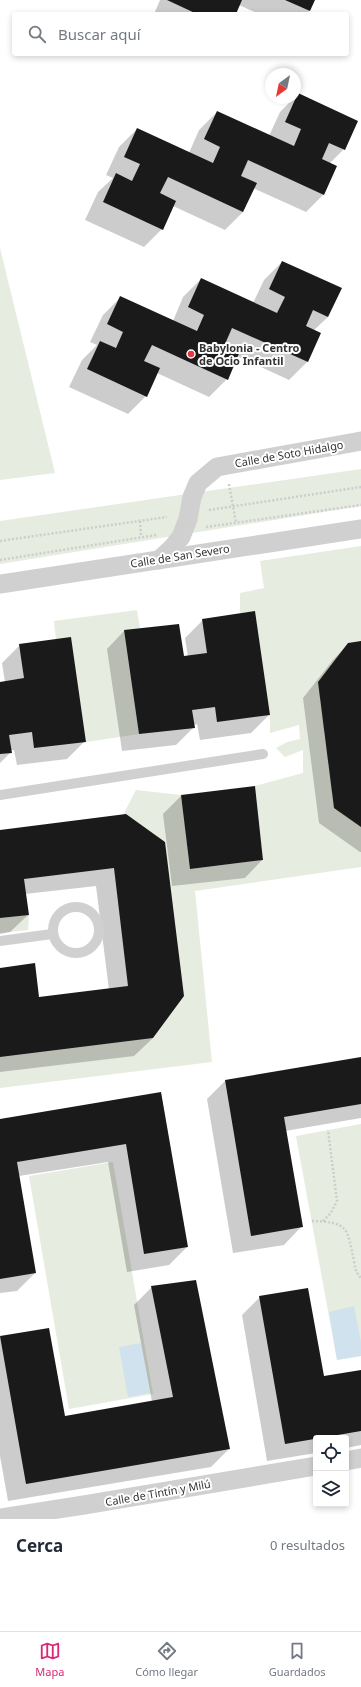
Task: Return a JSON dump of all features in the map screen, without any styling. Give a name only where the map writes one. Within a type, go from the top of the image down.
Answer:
[{"type":"street","name":"Calle de Soto Hidalgo","points":[[159,560],[181,537],[188,519],[192,497],[198,483],[217,467],[361,440]]},
{"type":"street","name":"Calle de San Severo","points":[[0,584],[361,529]]},
{"type":"street","points":[[349,1460],[361,1458]]},
{"type":"street","name":"Calle de Tintín y Milú","points":[[0,1518],[313,1467]]},
{"type":"lane","points":[[0,795],[263,754]]},
{"type":"lane","points":[[72,906],[80,906],[87,909],[98,921],[99,929],[95,943],[89,949],[82,952],[74,953],[66,951],[55,942],[52,934],[52,926],[59,913],[72,906]]},
{"type":"lane","points":[[0,941],[52,934]]},
{"type":"path","points":[[204,511],[361,487]]},
{"type":"path","points":[[233,507],[236,523]]},
{"type":"path","points":[[0,541],[174,516]]},
{"type":"path","points":[[140,521],[141,537]]},
{"type":"path","points":[[323,1221],[331,1213],[337,1201],[328,1130]]},
{"type":"path","points":[[312,1221],[331,1222],[340,1226],[348,1233],[356,1273],[361,1278]]},
{"type":"shaded area","points":[[0,248],[55,473],[0,480]]},
{"type":"shaded area","points":[[361,469],[361,506],[0,564],[0,521]]},
{"type":"shaded area","points":[[361,546],[361,641],[348,643],[318,682],[361,827],[361,867],[195,891],[212,1062],[0,1088],[0,1057],[153,1038],[184,996],[123,815],[136,790],[181,795],[190,869],[263,860],[255,786],[303,773],[303,750],[285,757],[276,748],[287,742],[300,739],[299,725],[270,733],[270,715],[255,611],[240,613],[240,593],[264,588],[260,561]]},
{"type":"shaded area","points":[[137,610],[140,628],[124,631],[139,734],[86,742],[71,638],[56,640],[54,621]]},
{"type":"shaded area","points":[[29,915],[28,930],[0,933],[0,918]]},
{"type":"shaded area","points":[[361,1124],[361,1356],[337,1360],[296,1136]]},
{"type":"shaded area","points":[[113,1162],[153,1394],[69,1409],[29,1176]]},
{"type":"water","points":[[354,1306],[361,1342],[361,1356],[337,1360],[329,1312]]},
{"type":"water","points":[[141,1343],[150,1393],[128,1397],[119,1347]]},
{"type":"building","points":[[167,0],[242,0],[237,12],[193,12]]},
{"type":"building","points":[[285,0],[315,0],[310,11]]},
{"type":"building","points":[[301,94],[358,121],[345,150],[329,143],[322,159],[337,166],[324,195],[248,160],[241,176],[257,183],[243,212],[168,177],[160,193],[176,201],[163,230],[103,202],[116,173],[132,181],[140,164],[124,157],[137,128],[213,163],[220,147],[204,139],[217,111],[294,146],[301,129],[285,122],[293,104],[301,104]]},
{"type":"building","points":[[282,261],[342,288],[328,317],[313,310],[306,326],[321,333],[308,362],[232,328],[225,344],[240,351],[228,380],[152,345],[144,361],[160,368],[147,397],[87,369],[100,341],[116,348],[123,332],[107,324],[120,296],[197,331],[204,315],[188,307],[201,278],[277,313],[285,297],[269,289]]},
{"type":"building","points":[[255,611],[270,715],[217,722],[215,707],[192,710],[195,728],[139,734],[124,630],[179,624],[184,656],[207,653],[202,619]]},
{"type":"building","points":[[71,637],[86,742],[34,748],[32,732],[9,735],[12,753],[0,754],[0,682],[24,678],[19,644]]},
{"type":"building","points":[[361,641],[361,827],[334,808],[318,682],[348,643]]},
{"type":"building","points":[[255,786],[263,860],[190,869],[181,795]]},
{"type":"building","points":[[126,814],[165,842],[184,996],[153,1038],[0,1057],[0,968],[35,963],[39,997],[128,986],[114,868],[24,879],[29,915],[0,918],[0,830]]},
{"type":"building","points":[[361,1057],[361,1104],[284,1117],[303,1227],[251,1236],[225,1080]]},
{"type":"building","points":[[161,1092],[188,1247],[144,1254],[126,1144],[17,1162],[36,1273],[0,1279],[0,1119]]},
{"type":"building","points":[[196,1280],[230,1449],[26,1484],[0,1336],[49,1328],[65,1416],[173,1397],[151,1286]]},
{"type":"building","points":[[308,1288],[324,1376],[361,1370],[361,1431],[338,1435],[313,1435],[313,1439],[285,1444],[259,1296]]},
{"type":"place","name":"Babylonia - Centro de Ocio Infantil","points":[[191,354]]}]
